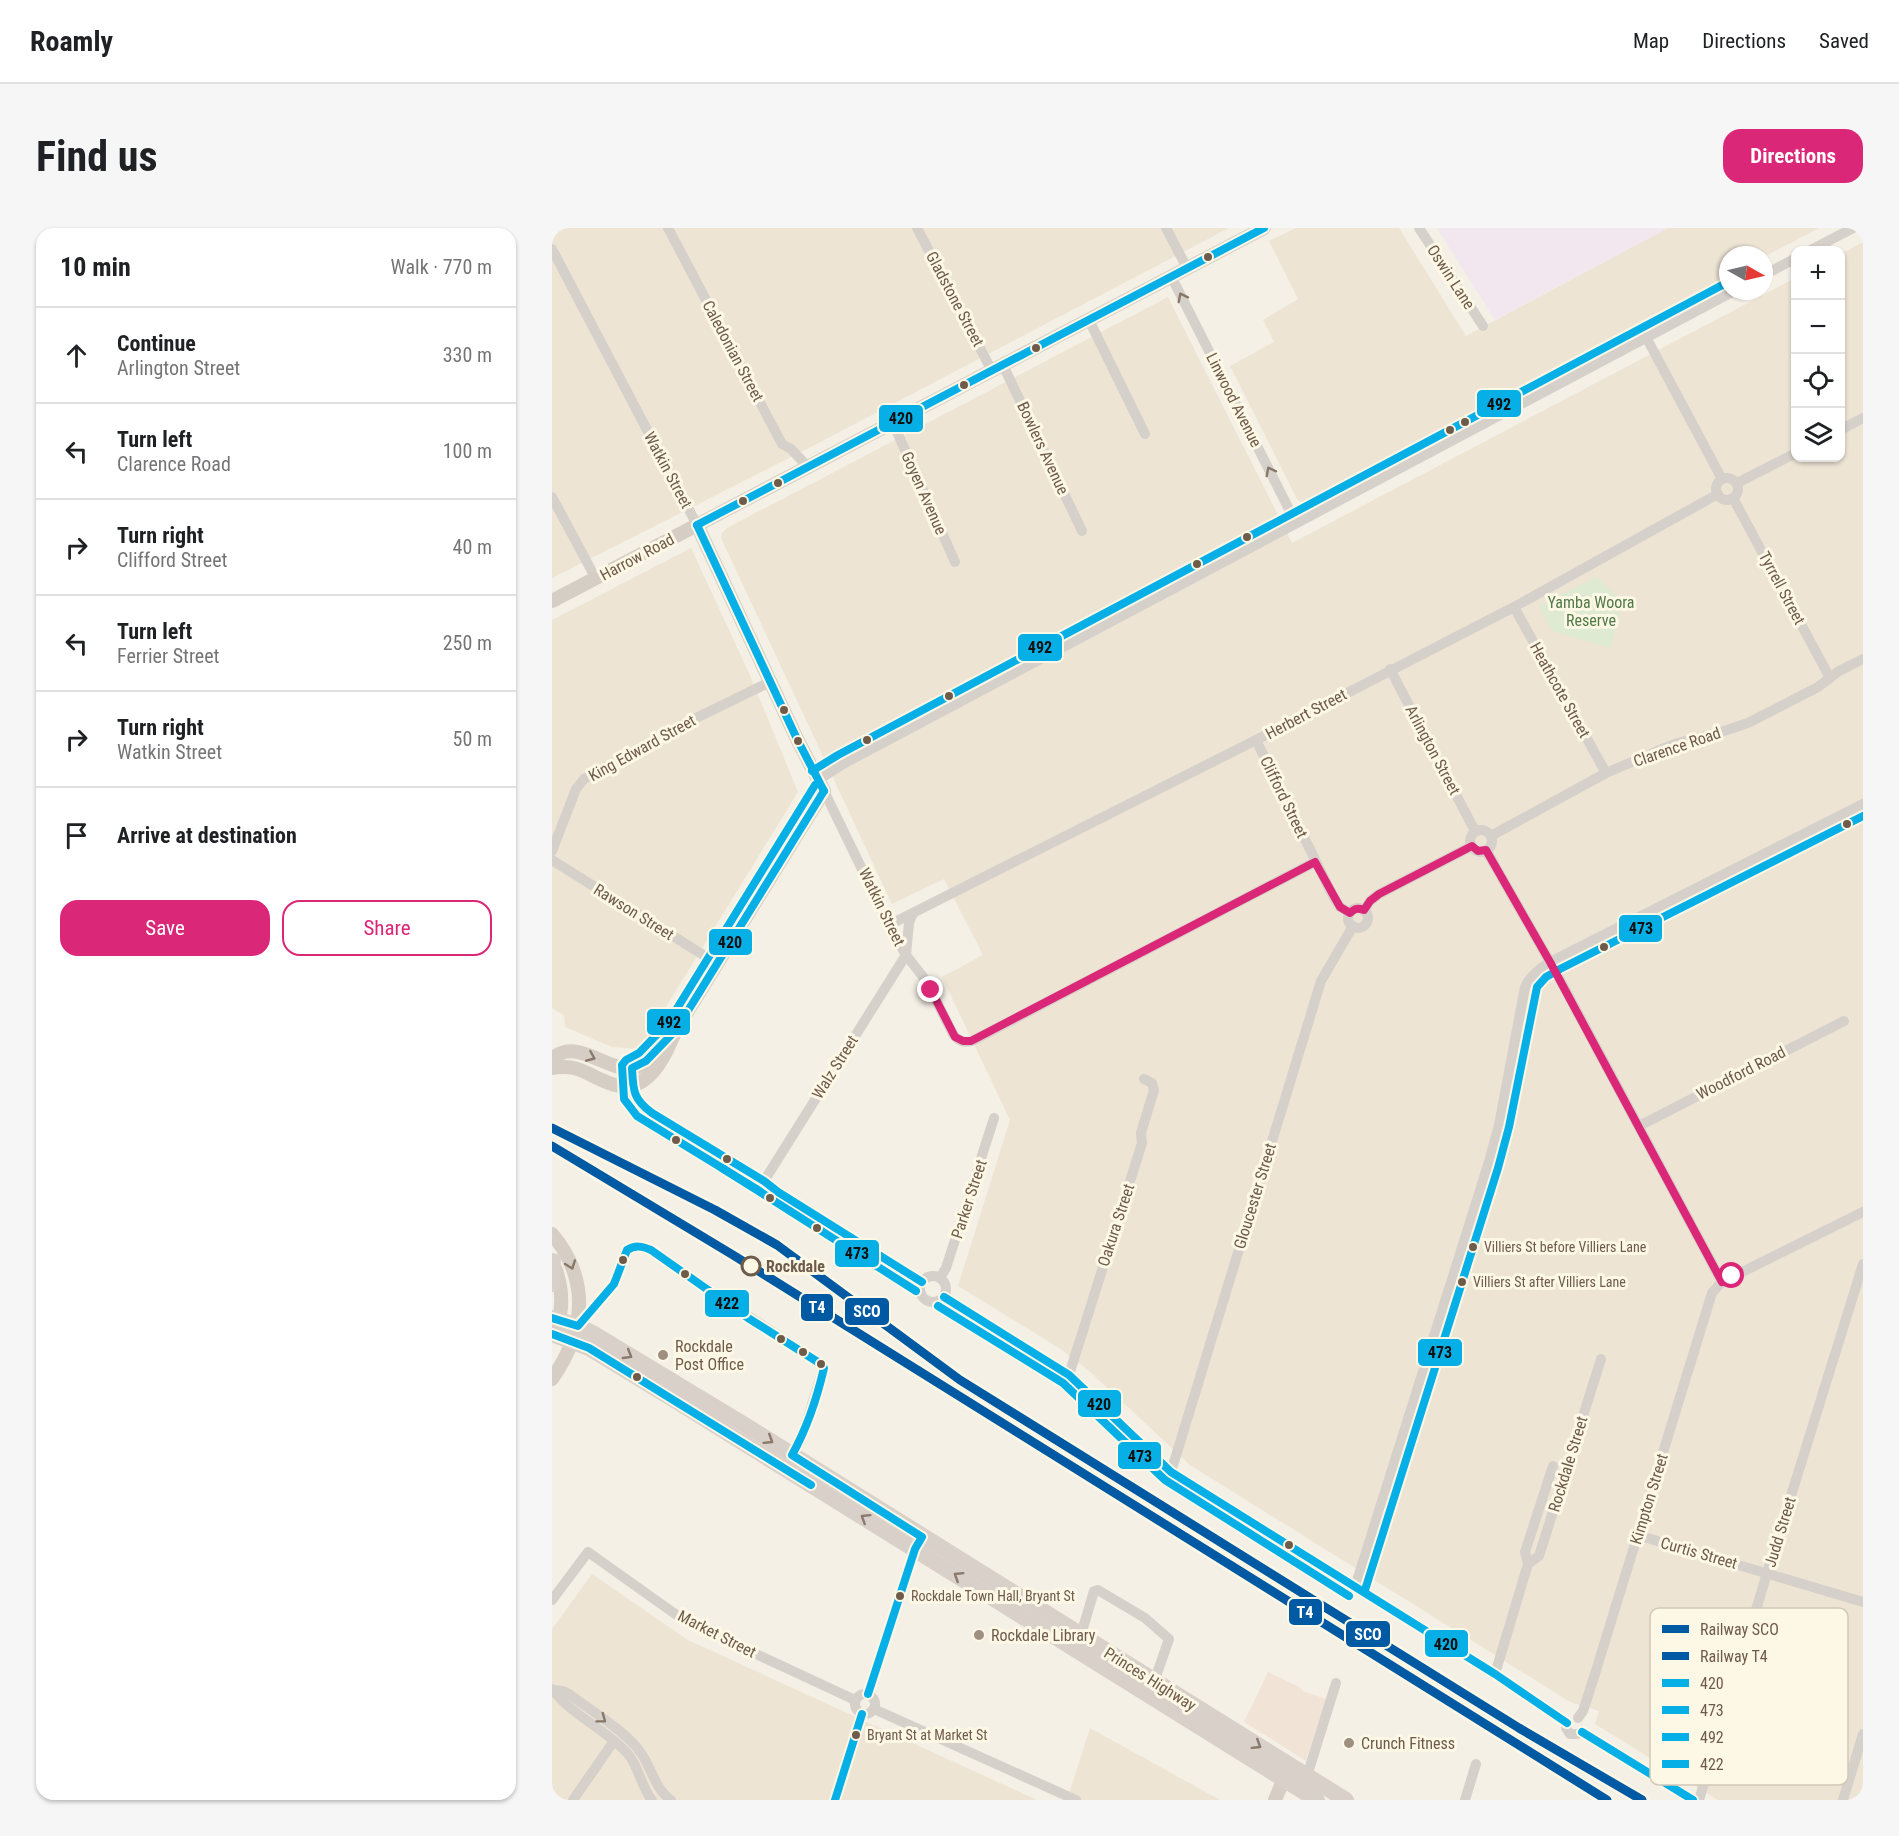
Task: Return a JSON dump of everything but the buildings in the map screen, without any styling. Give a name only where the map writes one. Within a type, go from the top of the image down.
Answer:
[{"type":"highway","points":[[552,1260],[552,1284]]},
{"type":"highway","name":"Princes Highway","points":[[554,1329],[575,1333],[788,1462],[1287,1772],[1317,1800]]},
{"type":"highway","name":"Princes Highway","points":[[1287,1772],[1307,1776],[1346,1800]]},
{"type":"main road","name":"Harrow Road","points":[[552,602],[1264,228]]},
{"type":"main road","name":"Watkin Street","points":[[697,525],[821,786]]},
{"type":"main road","points":[[552,1068],[570,1066],[615,1086],[633,1086],[648,1078],[666,1054],[676,1030],[821,786]]},
{"type":"main road","points":[[552,1059],[569,1052],[582,1052],[611,1065],[632,1068],[642,1065],[651,1058],[661,1044],[676,1030]]},
{"type":"main road","points":[[552,1234],[566,1251],[574,1270],[579,1296],[575,1333],[566,1356],[552,1379]]},
{"type":"main road","points":[[552,1260],[561,1290],[561,1303],[554,1329]]},
{"type":"main road","points":[[1275,1800],[1287,1772]]},
{"type":"street","name":"Caledonian Street","points":[[668,228],[782,444],[808,467]]},
{"type":"street","name":"Gladstone Street","points":[[917,228],[998,368]]},
{"type":"street","points":[[1166,228],[1187,268]]},
{"type":"street","name":"Oswin Lane","points":[[1419,228],[1483,326]]},
{"type":"street","points":[[1818,246],[1853,228]]},
{"type":"street","name":"Watkin Street","points":[[552,249],[697,525]]},
{"type":"street","points":[[1773,270],[1791,261]]},
{"type":"street","name":"Linwood Avenue","points":[[1171,276],[1296,524]]},
{"type":"street","points":[[821,786],[843,764],[1719,299]]},
{"type":"street","points":[[1089,320],[1145,434]]},
{"type":"street","points":[[1646,338],[1722,479]]},
{"type":"street","name":"Bowlers Avenue","points":[[998,368],[1082,531]]},
{"type":"street","points":[[1845,427],[1863,418]]},
{"type":"street","name":"Goyen Avenue","points":[[893,423],[956,562]]},
{"type":"street","points":[[1737,483],[1791,456]]},
{"type":"street","points":[[1730,478],[1737,483],[1738,492],[1733,498],[1725,500],[1718,494],[1717,486],[1722,479],[1730,478]]},
{"type":"street","name":"Herbert Street","points":[[890,925],[1514,607],[1718,494]]},
{"type":"street","points":[[552,497],[596,579]]},
{"type":"street","name":"Tyrrell Street","points":[[1733,498],[1830,678]]},
{"type":"street","name":"Heathcote Street","points":[[1514,607],[1606,773]]},
{"type":"street","name":"Clarence Road","points":[[1491,836],[1606,773],[1674,744],[1748,723],[1818,687],[1839,671],[1863,659]]},
{"type":"street","name":"Arlington Street","points":[[1390,669],[1475,831]]},
{"type":"street","name":"King Edward Street","points":[[552,852],[576,789],[584,779],[688,722],[770,682]]},
{"type":"street","name":"Clifford Street","points":[[1256,740],[1300,826],[1315,862],[1340,907],[1350,913]]},
{"type":"street","name":"Watkin Street","points":[[821,786],[906,955],[927,982],[953,1034],[963,1041],[974,1040],[1315,862]]},
{"type":"street","points":[[1355,1587],[1497,1135],[1525,987],[1529,979],[1550,962],[1863,804]]},
{"type":"street","points":[[1484,830],[1491,836],[1492,844],[1486,850],[1478,851],[1472,846],[1471,838],[1475,831],[1484,830]]},
{"type":"street","points":[[1364,910],[1379,894],[1472,846]]},
{"type":"street","points":[[1486,850],[1550,962],[1722,1282],[1863,1212]]},
{"type":"street","name":"Rawson Street","points":[[552,860],[716,963]]},
{"type":"street","points":[[1354,909],[1364,910],[1368,917],[1366,924],[1360,928],[1353,926],[1348,918],[1350,913],[1354,909]]},
{"type":"street","points":[[906,955],[909,923],[914,913]]},
{"type":"street","name":"Gloucester Street","points":[[1171,1472],[1321,981],[1353,926]]},
{"type":"street","name":"Walz Street","points":[[764,1181],[906,955]]},
{"type":"street","name":"Woodford Road","points":[[1639,1126],[1844,1021]]},
{"type":"street","points":[[632,1068],[634,1096],[644,1108],[922,1282]]},
{"type":"street","name":"Oakura Street","points":[[1069,1375],[1142,1143],[1141,1133],[1154,1090],[1152,1083],[1144,1079]]},
{"type":"street","name":"Parker Street","points":[[940,1278],[946,1268],[994,1118]]},
{"type":"street","points":[[671,1264],[756,1323],[823,1365],[823,1372],[800,1442],[788,1462]]},
{"type":"street","name":"Judd Street","points":[[1757,1608],[1863,1264]]},
{"type":"street","points":[[932,1276],[940,1278],[946,1285],[944,1297],[936,1302],[924,1299],[920,1291],[922,1282],[932,1276]]},
{"type":"street","name":"Kimpton Street","points":[[1578,1718],[1583,1711],[1709,1298],[1722,1282]]},
{"type":"street","points":[[944,1297],[1069,1375],[1171,1472],[1495,1674],[1567,1723]]},
{"type":"street","name":"Rockdale Street","points":[[1528,1564],[1539,1556],[1601,1359]]},
{"type":"street","name":"Rockdale Street","points":[[1495,1674],[1528,1564],[1525,1552],[1553,1466]]},
{"type":"street","name":"Curtis Street","points":[[1637,1535],[1863,1602]]},
{"type":"street","points":[[868,1694],[919,1543]]},
{"type":"street","name":"Market Street","points":[[552,1600],[588,1552],[685,1621],[855,1700]]},
{"type":"street","points":[[1078,1643],[1094,1591],[1098,1590],[1145,1618],[1169,1639],[1151,1688]]},
{"type":"street","points":[[1307,1776],[1336,1683]]},
{"type":"street","points":[[552,1690],[563,1702],[629,1755],[639,1771],[650,1799]]},
{"type":"street","points":[[552,1690],[569,1694],[621,1733],[641,1753],[661,1792],[671,1800]]},
{"type":"street","points":[[862,1694],[868,1694],[875,1702],[874,1709],[862,1714],[856,1710],[855,1700],[862,1694]]},
{"type":"street","points":[[874,1709],[1076,1800]]},
{"type":"street","points":[[836,1800],[862,1714]]},
{"type":"street","points":[[1572,1717],[1582,1720],[1584,1725],[1582,1732],[1570,1734],[1566,1728],[1572,1717]]},
{"type":"street","points":[[1582,1732],[1650,1774]]},
{"type":"street","points":[[1848,1784],[1863,1734]]},
{"type":"street","points":[[573,1800],[614,1741]]},
{"type":"street","points":[[1465,1800],[1476,1764]]},
{"type":"street","points":[[1669,1785],[1693,1800]]},
{"type":"street","name":"Judd Street","points":[[1699,1800],[1703,1785]]},
{"type":"street","points":[[1843,1800],[1848,1785]]},
{"type":"shaded area","points":[[552,228],[1229,228],[809,448],[552,578]]},
{"type":"shaded area","points":[[1296,228],[1399,228],[1466,336],[1668,228],[1819,228],[1773,252],[1773,246],[1719,246],[1719,281],[1303,503],[1297,499],[1230,366],[1274,342],[1263,320],[1298,299],[1269,241]]},
{"type":"shaded area","points":[[1437,228],[1668,228],[1495,320]]},
{"type":"shaded area","points":[[1863,242],[1863,1800],[1718,1800],[1694,1785],[1848,1785],[1848,1608],[1650,1608],[1650,1758],[1595,1724],[1599,1711],[1570,1702],[1190,1465],[1088,1370],[1059,1348],[958,1286],[1010,1120],[942,977],[983,955],[944,879],[892,904],[721,538],[727,528],[1168,297],[1292,543],[1753,300],[1773,300],[1773,290],[1791,280],[1791,462],[1845,462],[1845,252]]},
{"type":"shaded area","points":[[691,548],[749,673],[798,792],[640,1049],[612,1047],[565,1027],[564,1015],[552,1008],[552,620]]},
{"type":"shaded area","points":[[592,1574],[688,1640],[1037,1800],[552,1800],[552,1629]]},
{"type":"shaded area","points":[[1268,1672],[1303,1691],[1326,1699],[1306,1761],[1244,1722]]},
{"type":"shaded area","points":[[1090,1728],[1220,1800],[1067,1800]]},
{"type":"green space","name":"Yamba Woora Reserve","points":[[1596,577],[1623,601],[1610,648],[1552,631],[1539,606]]},
{"type":"rail line","name":"SCO","points":[[552,1128],[715,1210],[777,1245],[960,1380],[1519,1728],[1642,1800]]},
{"type":"rail line","name":"T4","points":[[552,1146],[733,1255],[1607,1800]]},
{"type":"transit line","name":"420","points":[[697,525],[1264,228]]},
{"type":"transit line","name":"492","points":[[812,771],[838,755],[1719,287]]},
{"type":"transit line","name":"420","points":[[697,525],[797,739],[824,791]]},
{"type":"transit line","name":"492","points":[[772,1200],[637,1116],[624,1099],[622,1065],[639,1053],[668,1023],[815,785]]},
{"type":"transit line","name":"420","points":[[824,791],[676,1030],[646,1061],[632,1068],[635,1094],[652,1113],[922,1282]]},
{"type":"transit line","name":"473","points":[[1365,1590],[1498,1168],[1509,1127],[1537,987],[1546,977],[1560,969],[1863,816]]},
{"type":"transit line","name":"473","points":[[722,1168],[916,1291]]},
{"type":"transit line","name":"422","points":[[552,1318],[578,1326],[614,1284],[627,1250],[642,1247],[651,1250],[748,1318],[821,1364],[824,1368],[815,1402],[792,1455],[922,1537],[915,1549],[868,1694]]},
{"type":"transit line","name":"420","points":[[944,1297],[1069,1375],[1171,1472],[1495,1674],[1567,1723]]},
{"type":"transit line","name":"473","points":[[938,1306],[1063,1383],[1165,1480],[1349,1596]]},
{"type":"transit line","name":"422","points":[[552,1334],[589,1348],[811,1485]]},
{"type":"transit line","name":"422","points":[[835,1800],[862,1714]]},
{"type":"transit line","name":"420","points":[[1582,1732],[1650,1774]]},
{"type":"transit line","name":"420","points":[[1669,1785],[1693,1800]]},
{"type":"place","name":"Villiers St before Villiers Lane","points":[[1473,1247]]},
{"type":"place","name":"Rockdale","points":[[751,1266]]},
{"type":"place","name":"Villiers St after Villiers Lane","points":[[1462,1282]]},
{"type":"place","name":"Rockdale Post Office","points":[[663,1355]]},
{"type":"place","name":"Rockdale Town Hall, Bryant St","points":[[900,1596]]},
{"type":"place","name":"Rockdale Library","points":[[979,1635]]},
{"type":"place","name":"Bryant St at Market St","points":[[856,1735]]},
{"type":"place","name":"Crunch Fitness","points":[[1349,1743]]},
{"type":"route","points":[[931,990],[955,1037],[963,1041],[971,1041],[1315,862],[1340,907],[1350,913],[1354,909],[1364,910],[1379,894],[1472,846],[1478,851],[1486,850],[1550,962],[1722,1282],[1732,1276]]}]
